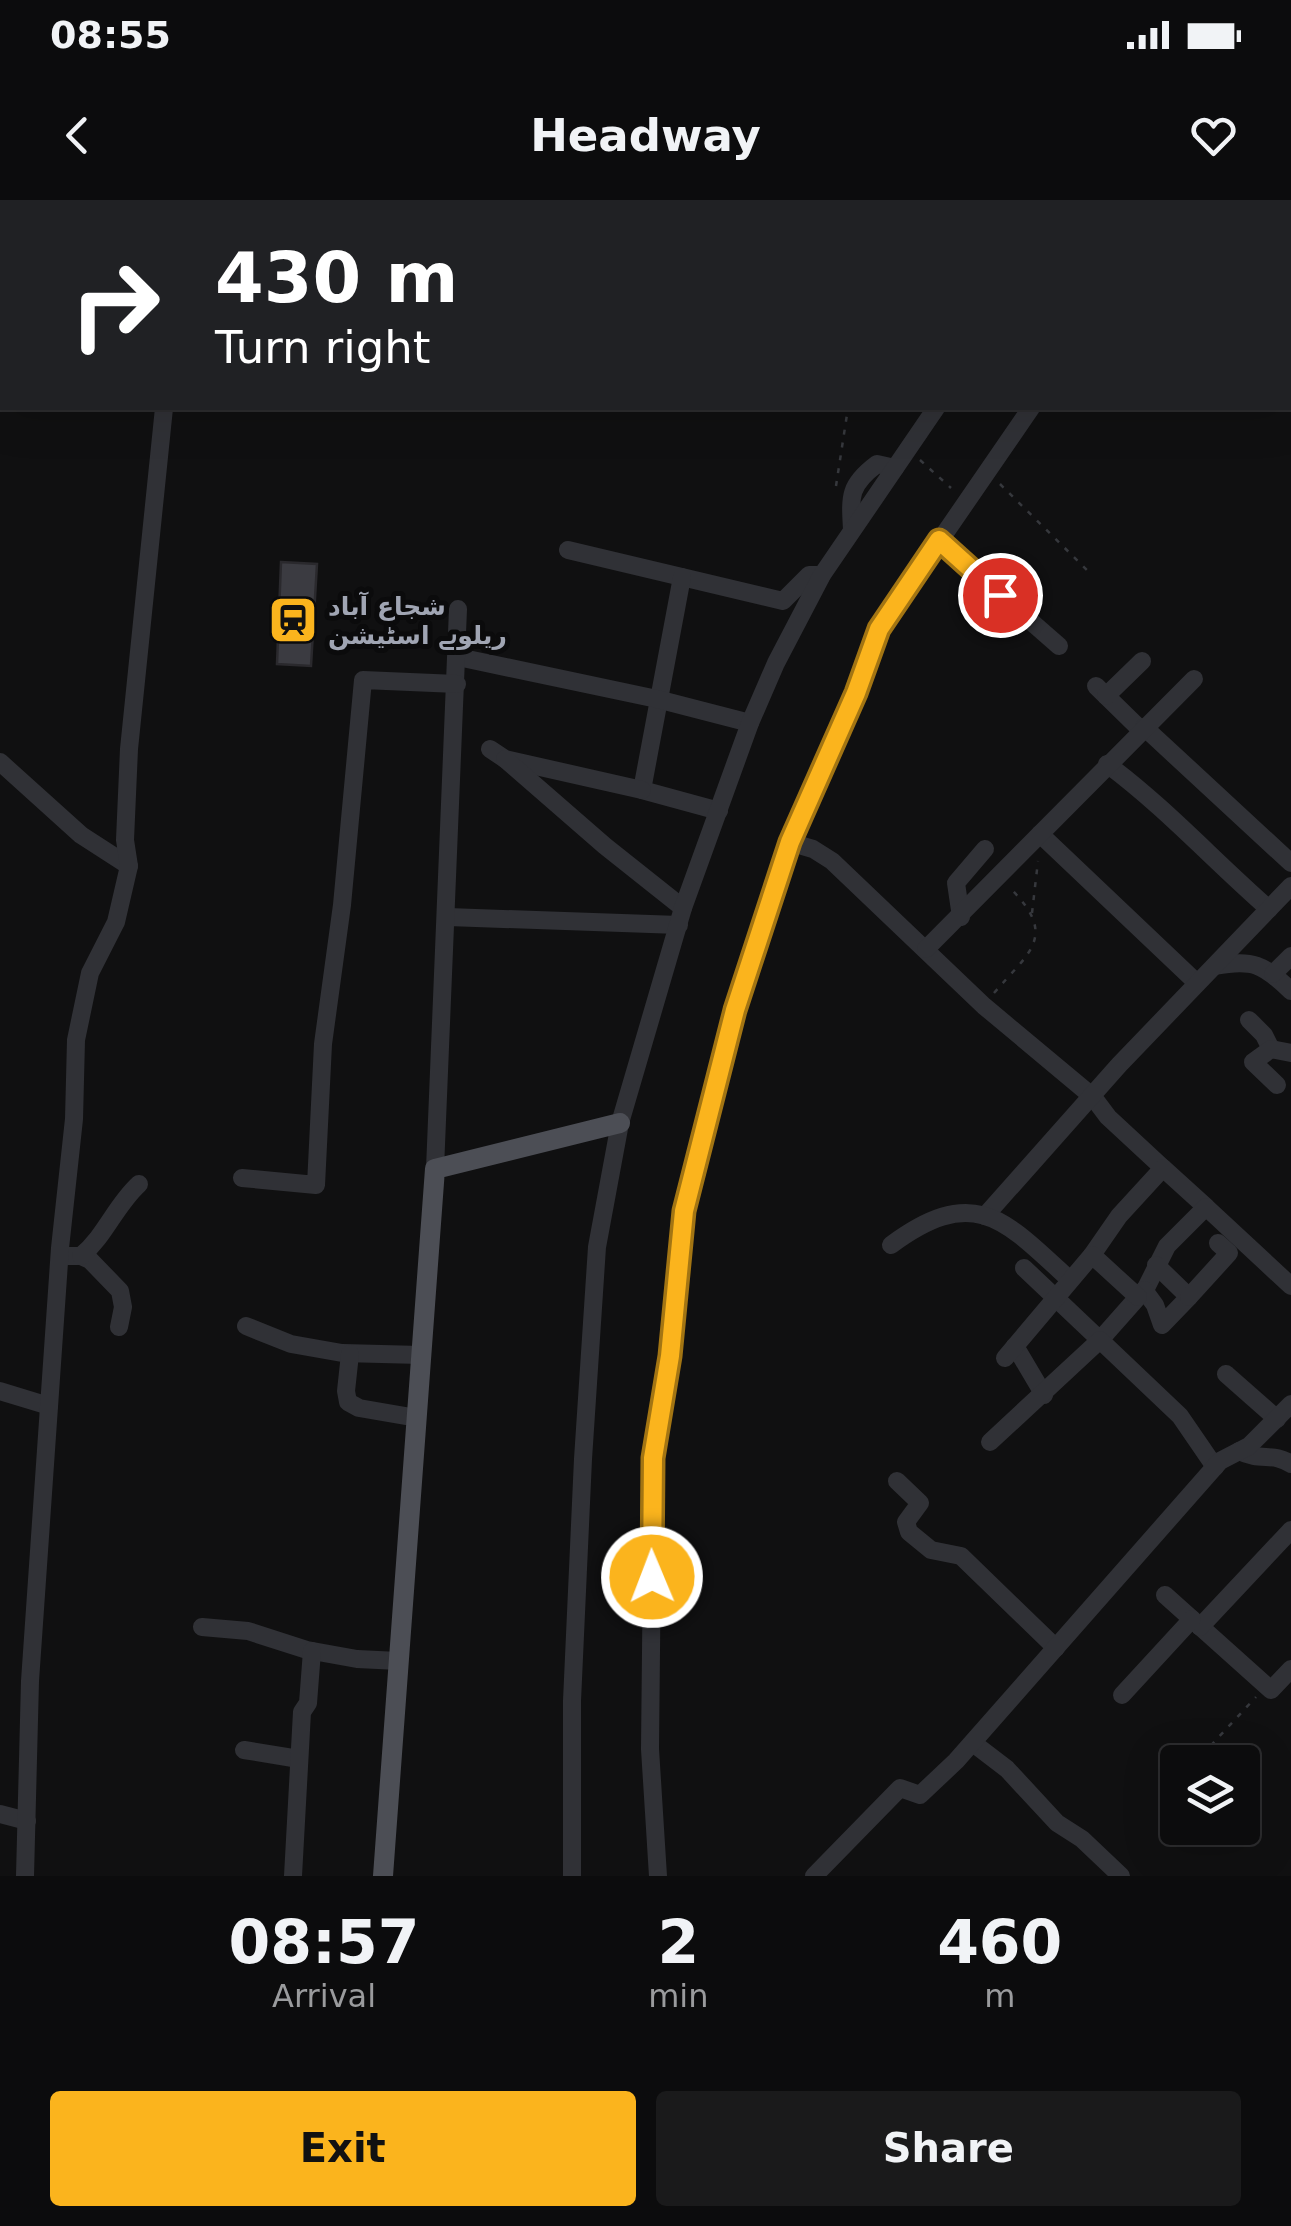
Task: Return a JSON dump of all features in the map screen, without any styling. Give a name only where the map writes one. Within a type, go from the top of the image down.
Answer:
[{"type":"main road","points":[[383,1876],[435,1169],[620,1123]]},
{"type":"street","points":[[25,1876],[30,1681],[60,1256],[74,1118],[76,1040],[90,973],[116,922],[129,866],[125,840],[128,749],[164,410]]},
{"type":"street","points":[[572,1876],[572,1700],[583,1459],[597,1247],[620,1123],[681,916],[750,724],[776,664],[822,575],[935,410]]},
{"type":"street","points":[[658,1876],[650,1749],[653,1458],[670,1356],[688,1189],[735,1010],[790,842],[856,693],[879,629],[1030,410]]},
{"type":"street","points":[[939,540],[1059,646]]},
{"type":"street","points":[[568,550],[783,601],[809,575],[822,575]]},
{"type":"street","points":[[642,790],[682,577]]},
{"type":"street","points":[[435,1169],[458,609]]},
{"type":"street","points":[[458,657],[657,699],[750,724]]},
{"type":"street","points":[[1142,661],[1101,691],[1291,863]]},
{"type":"street","points":[[926,949],[1194,679]]},
{"type":"street","points":[[242,1178],[316,1185],[323,1044],[342,905],[364,680],[457,684]]},
{"type":"street","points":[[681,916],[498,754],[719,811]]},
{"type":"street","points":[[0,762],[81,835],[129,866]]},
{"type":"street","points":[[1107,764],[1147,794],[1202,850],[1269,909]]},
{"type":"street","points":[[1040,834],[1197,983]]},
{"type":"street","points":[[790,842],[814,849],[832,861],[984,1006],[1092,1097],[1108,1117],[1291,1286]]},
{"type":"street","points":[[961,916],[956,883],[985,848]]},
{"type":"street","points":[[985,1216],[1291,886]]},
{"type":"street","points":[[448,917],[681,916]]},
{"type":"street","points":[[1273,974],[1291,956]]},
{"type":"street","points":[[1214,966],[1255,963],[1291,991]]},
{"type":"street","points":[[1249,1020],[1264,1034],[1271,1050]]},
{"type":"street","points":[[1278,1085],[1253,1062],[1271,1050],[1291,1053]]},
{"type":"street","points":[[1044,1395],[1010,1352],[1162,1168]]},
{"type":"street","points":[[81,1256],[99,1241],[121,1201],[138,1184]]},
{"type":"street","points":[[990,1442],[1100,1340],[1141,1294],[1167,1246],[1206,1207]]},
{"type":"street","points":[[891,1244],[913,1229],[968,1211],[999,1219],[1070,1280]]},
{"type":"street","points":[[1092,1255],[1155,1305],[1162,1325],[1229,1253],[1218,1243]]},
{"type":"street","points":[[60,1256],[90,1260],[120,1291],[123,1307],[119,1327]]},
{"type":"street","points":[[1156,1264],[1189,1296]]},
{"type":"street","points":[[1024,1268],[1180,1416],[1215,1468]]},
{"type":"street","points":[[246,1326],[291,1344],[350,1354],[421,1355]]},
{"type":"street","points":[[350,1354],[348,1402],[359,1408],[417,1418]]},
{"type":"street","points":[[1226,1374],[1277,1419]]},
{"type":"street","points":[[0,1391],[49,1406]]},
{"type":"street","points":[[814,1876],[900,1788],[920,1795],[973,1743],[1226,1456],[1249,1446],[1291,1404]]},
{"type":"street","points":[[1238,1451],[1253,1458],[1278,1456],[1291,1464]]},
{"type":"street","points":[[897,1481],[920,1503],[906,1522],[910,1532],[931,1550],[961,1556],[1056,1648]]},
{"type":"street","points":[[1122,1695],[1291,1530]]},
{"type":"street","points":[[1166,1595],[1271,1690],[1291,1669]]},
{"type":"street","points":[[202,1627],[248,1631],[312,1651],[356,1659],[399,1661]]},
{"type":"street","points":[[293,1876],[299,1759],[312,1651]]},
{"type":"street","points":[[973,1743],[1006,1769],[1057,1823],[1082,1839],[1121,1876]]},
{"type":"street","points":[[244,1750],[299,1759]]},
{"type":"street","points":[[0,1814],[26,1822]]},
{"type":"path","points":[[835,489],[848,410]]},
{"type":"path","points":[[922,462],[960,496]]},
{"type":"path","points":[[989,472],[1090,573]]},
{"type":"path","points":[[984,1006],[1032,950],[1037,935],[1032,914],[1040,834]]},
{"type":"path","points":[[998,878],[1032,914]]},
{"type":"path","points":[[1211,1745],[1257,1696],[1271,1690]]},
{"type":"building","points":[[281,562],[317,564],[311,666],[277,664]]},
{"type":"place","name":"شجاع آباد ریلوے اسٹیشن","points":[[293,620]]},
{"type":"route","points":[[652,1577],[653,1458],[670,1356],[688,1189],[735,1010],[790,842],[856,693],[879,629],[939,540],[1000,595]]}]
